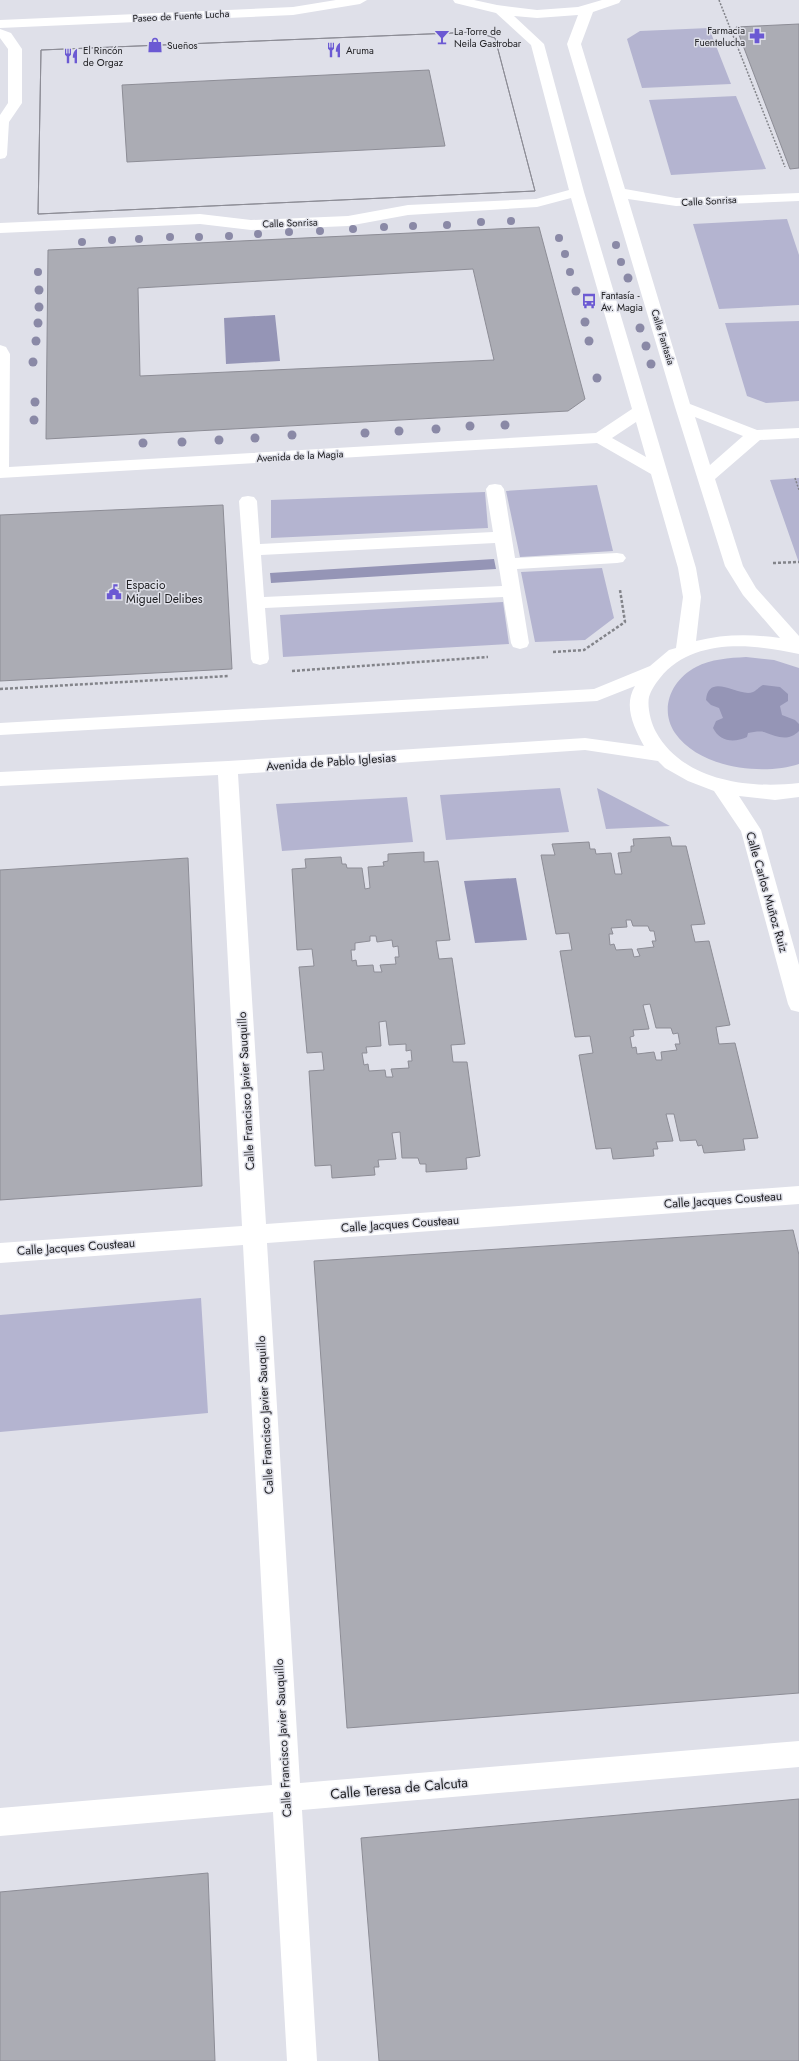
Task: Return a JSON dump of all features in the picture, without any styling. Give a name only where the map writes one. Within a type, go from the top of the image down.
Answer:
[{"type":"street","name":"Paseo de Fuente Lucha","points":[[0,24],[293,11],[360,0]]},
{"type":"street","points":[[460,0],[502,12],[542,15],[587,10],[614,0]]},
{"type":"street","name":"Calle Fantasía","points":[[587,10],[574,44],[683,407],[734,566],[750,591],[798,647]]},
{"type":"street","points":[[502,12],[537,44],[577,192],[687,568],[692,596],[685,650]]},
{"type":"street","points":[[0,33],[6,36],[15,50],[15,103],[2,122],[0,155]]},
{"type":"street","name":"Calle Sonrisa","points":[[0,228],[200,219],[251,225],[348,221],[408,210],[537,203],[577,192]]},
{"type":"street","name":"Calle Sonrisa","points":[[619,193],[676,202],[798,197]]},
{"type":"street","points":[[0,350],[2,354],[0,434],[1,473]]},
{"type":"street","points":[[683,407],[755,435],[799,433]]},
{"type":"street","points":[[641,411],[600,438],[658,471]]},
{"type":"street","points":[[706,477],[755,435]]},
{"type":"street","name":"Avenida de la Magia","points":[[1,473],[600,438]]},
{"type":"street","points":[[495,490],[520,643]]},
{"type":"street","points":[[248,501],[260,659]]},
{"type":"street","points":[[252,550],[502,537]]},
{"type":"street","points":[[506,564],[617,558]]},
{"type":"street","points":[[256,603],[511,591]]},
{"type":"street","points":[[0,729],[597,695],[654,671],[685,650],[720,641],[759,639],[798,647]]},
{"type":"street","points":[[654,671],[639,697],[642,727],[662,755],[688,774],[722,787],[760,793],[799,790]]},
{"type":"street","name":"Avenida de Pablo Iglesias","points":[[0,779],[228,768],[585,744],[662,755]]},
{"type":"street","name":"Calle Francisco Javier Sauquillo","points":[[228,768],[302,2061]]},
{"type":"street","name":"Calle Carlos Muñoz Ruiz","points":[[722,787],[751,830],[799,1004]]},
{"type":"street","name":"Calle Jacques Cousteau","points":[[0,1253],[799,1194]]},
{"type":"street","name":"Calle Teresa de Calcuta","points":[[0,1822],[799,1754]]},
{"type":"path","points":[[718,0],[798,197]]},
{"type":"path","points":[[795,478],[799,490]]},
{"type":"path","points":[[734,566],[799,562]]},
{"type":"path","points":[[552,652],[584,650],[625,622],[620,586]]},
{"type":"path","points":[[290,672],[488,657]]},
{"type":"path","points":[[0,689],[234,676]]},
{"type":"shaded area","points":[[709,28],[731,84],[642,88],[627,39],[640,31]]},
{"type":"shaded area","points":[[736,96],[766,169],[671,175],[649,100]]},
{"type":"shaded area","points":[[787,219],[799,255],[799,305],[719,309],[693,224]]},
{"type":"shaded area","points":[[275,315],[280,361],[226,364],[224,318]]},
{"type":"shaded area","points":[[799,321],[799,401],[766,403],[747,396],[725,323]]},
{"type":"shaded area","points":[[799,478],[799,563],[770,480]]},
{"type":"shaded area","points":[[597,485],[613,551],[520,557],[506,491]]},
{"type":"shaded area","points":[[485,492],[488,528],[271,538],[271,500]]},
{"type":"shaded area","points":[[494,559],[496,569],[271,583],[270,573]]},
{"type":"shaded area","points":[[602,568],[614,618],[585,640],[535,642],[521,572]]},
{"type":"shaded area","points":[[503,602],[509,644],[283,657],[280,615]]},
{"type":"shaded area","points":[[746,657],[774,660],[799,668],[799,764],[784,768],[750,769],[715,761],[699,754],[686,745],[675,733],[670,724],[668,705],[670,696],[680,679],[696,667],[708,662],[727,658]]},
{"type":"shaded area","points":[[763,685],[780,687],[788,694],[788,701],[780,706],[782,715],[795,720],[799,724],[799,731],[791,736],[782,738],[764,732],[748,733],[747,737],[737,740],[723,739],[719,736],[713,728],[716,721],[723,718],[719,708],[711,705],[706,700],[708,692],[713,687],[718,686],[747,693],[754,691]]},
{"type":"shaded area","points":[[560,788],[569,832],[446,840],[440,795]]},
{"type":"shaded area","points":[[597,788],[670,826],[606,829]]},
{"type":"shaded area","points":[[407,797],[413,842],[282,851],[276,804]]},
{"type":"shaded area","points":[[516,878],[527,940],[475,943],[464,881]]},
{"type":"shaded area","points":[[201,1298],[208,1413],[0,1432],[0,1315]]},
{"type":"building","points":[[799,24],[799,168],[790,169],[736,27]]},
{"type":"building","points":[[476,32],[495,38],[535,191],[38,214],[41,50]],"holes":[[[429,70],[445,146],[127,162],[122,85]]]},
{"type":"building","points":[[476,32],[495,38],[535,191],[38,214],[41,50]]},
{"type":"building","points":[[539,227],[585,399],[568,411],[46,439],[48,250]],"holes":[[[473,269],[494,360],[140,376],[138,288]]]},
{"type":"building","name":"Espacio Miguel Delibes","points":[[223,505],[232,669],[0,681],[0,515]]},
{"type":"building","points":[[670,837],[672,846],[686,846],[705,924],[691,925],[695,942],[709,941],[730,1025],[716,1027],[719,1044],[735,1043],[758,1138],[743,1139],[745,1150],[704,1153],[702,1145],[698,1146],[696,1140],[680,1141],[674,1114],[666,1114],[673,1141],[656,1142],[658,1149],[653,1149],[654,1156],[613,1159],[611,1148],[596,1149],[579,1055],[593,1053],[590,1036],[575,1037],[560,951],[572,950],[569,933],[556,934],[541,855],[555,855],[552,844],[589,842],[590,849],[595,849],[596,854],[611,853],[615,874],[622,874],[618,853],[631,852],[631,846],[634,846],[633,839]],"holes":[[[626,920],[631,920],[633,926],[648,926],[650,931],[654,931],[656,941],[652,941],[654,947],[637,949],[640,956],[634,957],[632,949],[616,950],[614,944],[610,945],[609,934],[613,934],[611,928],[627,927]],[[650,1004],[656,1028],[671,1028],[673,1034],[678,1033],[680,1044],[675,1044],[677,1050],[661,1052],[662,1060],[656,1060],[654,1052],[637,1054],[636,1047],[632,1048],[630,1037],[634,1036],[633,1030],[649,1029],[643,1005]]]},
{"type":"building","points":[[424,852],[424,862],[438,861],[450,940],[436,941],[439,959],[452,958],[465,1044],[451,1045],[453,1062],[467,1062],[480,1156],[466,1158],[467,1169],[426,1172],[426,1164],[420,1164],[418,1158],[402,1158],[400,1132],[392,1133],[396,1159],[378,1160],[379,1167],[374,1167],[375,1175],[332,1178],[331,1165],[315,1166],[309,1071],[324,1070],[322,1052],[307,1053],[299,967],[314,966],[312,949],[297,950],[292,869],[306,868],[305,859],[341,857],[342,864],[346,864],[347,868],[362,868],[365,889],[370,888],[368,867],[384,866],[383,862],[388,861],[388,854]],"holes":[[[370,936],[376,936],[377,942],[392,940],[393,947],[398,946],[399,957],[395,957],[396,964],[380,965],[382,972],[374,972],[373,965],[357,966],[356,960],[352,961],[351,950],[355,950],[355,943],[370,941]],[[386,1021],[389,1045],[406,1044],[406,1051],[411,1050],[412,1061],[408,1061],[409,1068],[391,1069],[393,1077],[386,1077],[385,1070],[369,1071],[368,1064],[364,1065],[362,1053],[367,1053],[366,1047],[381,1046],[379,1022]]]},
{"type":"building","points":[[188,858],[202,1186],[0,1200],[0,870]]},
{"type":"building","points":[[793,1230],[799,1255],[799,1693],[347,1728],[314,1261]]},
{"type":"building","points":[[799,1799],[799,2061],[379,2061],[361,1838]]},
{"type":"building","points":[[208,1873],[215,2061],[0,2061],[0,1892]]},
{"type":"place","name":"Farmacia Fuentelucha","points":[[757,36]]},
{"type":"place","name":"La Torre de Neila Gastrobar","points":[[442,37]]},
{"type":"place","name":"Sueños","points":[[155,45]]},
{"type":"place","name":"Aruma","points":[[334,50]]},
{"type":"place","name":"El Rincón de Orgaz","points":[[71,56]]},
{"type":"place","name":"Fantasía - Av. Magia","points":[[589,301]]},
{"type":"place","name":"Espacio Miguel Delibes","points":[[114,592]]}]
